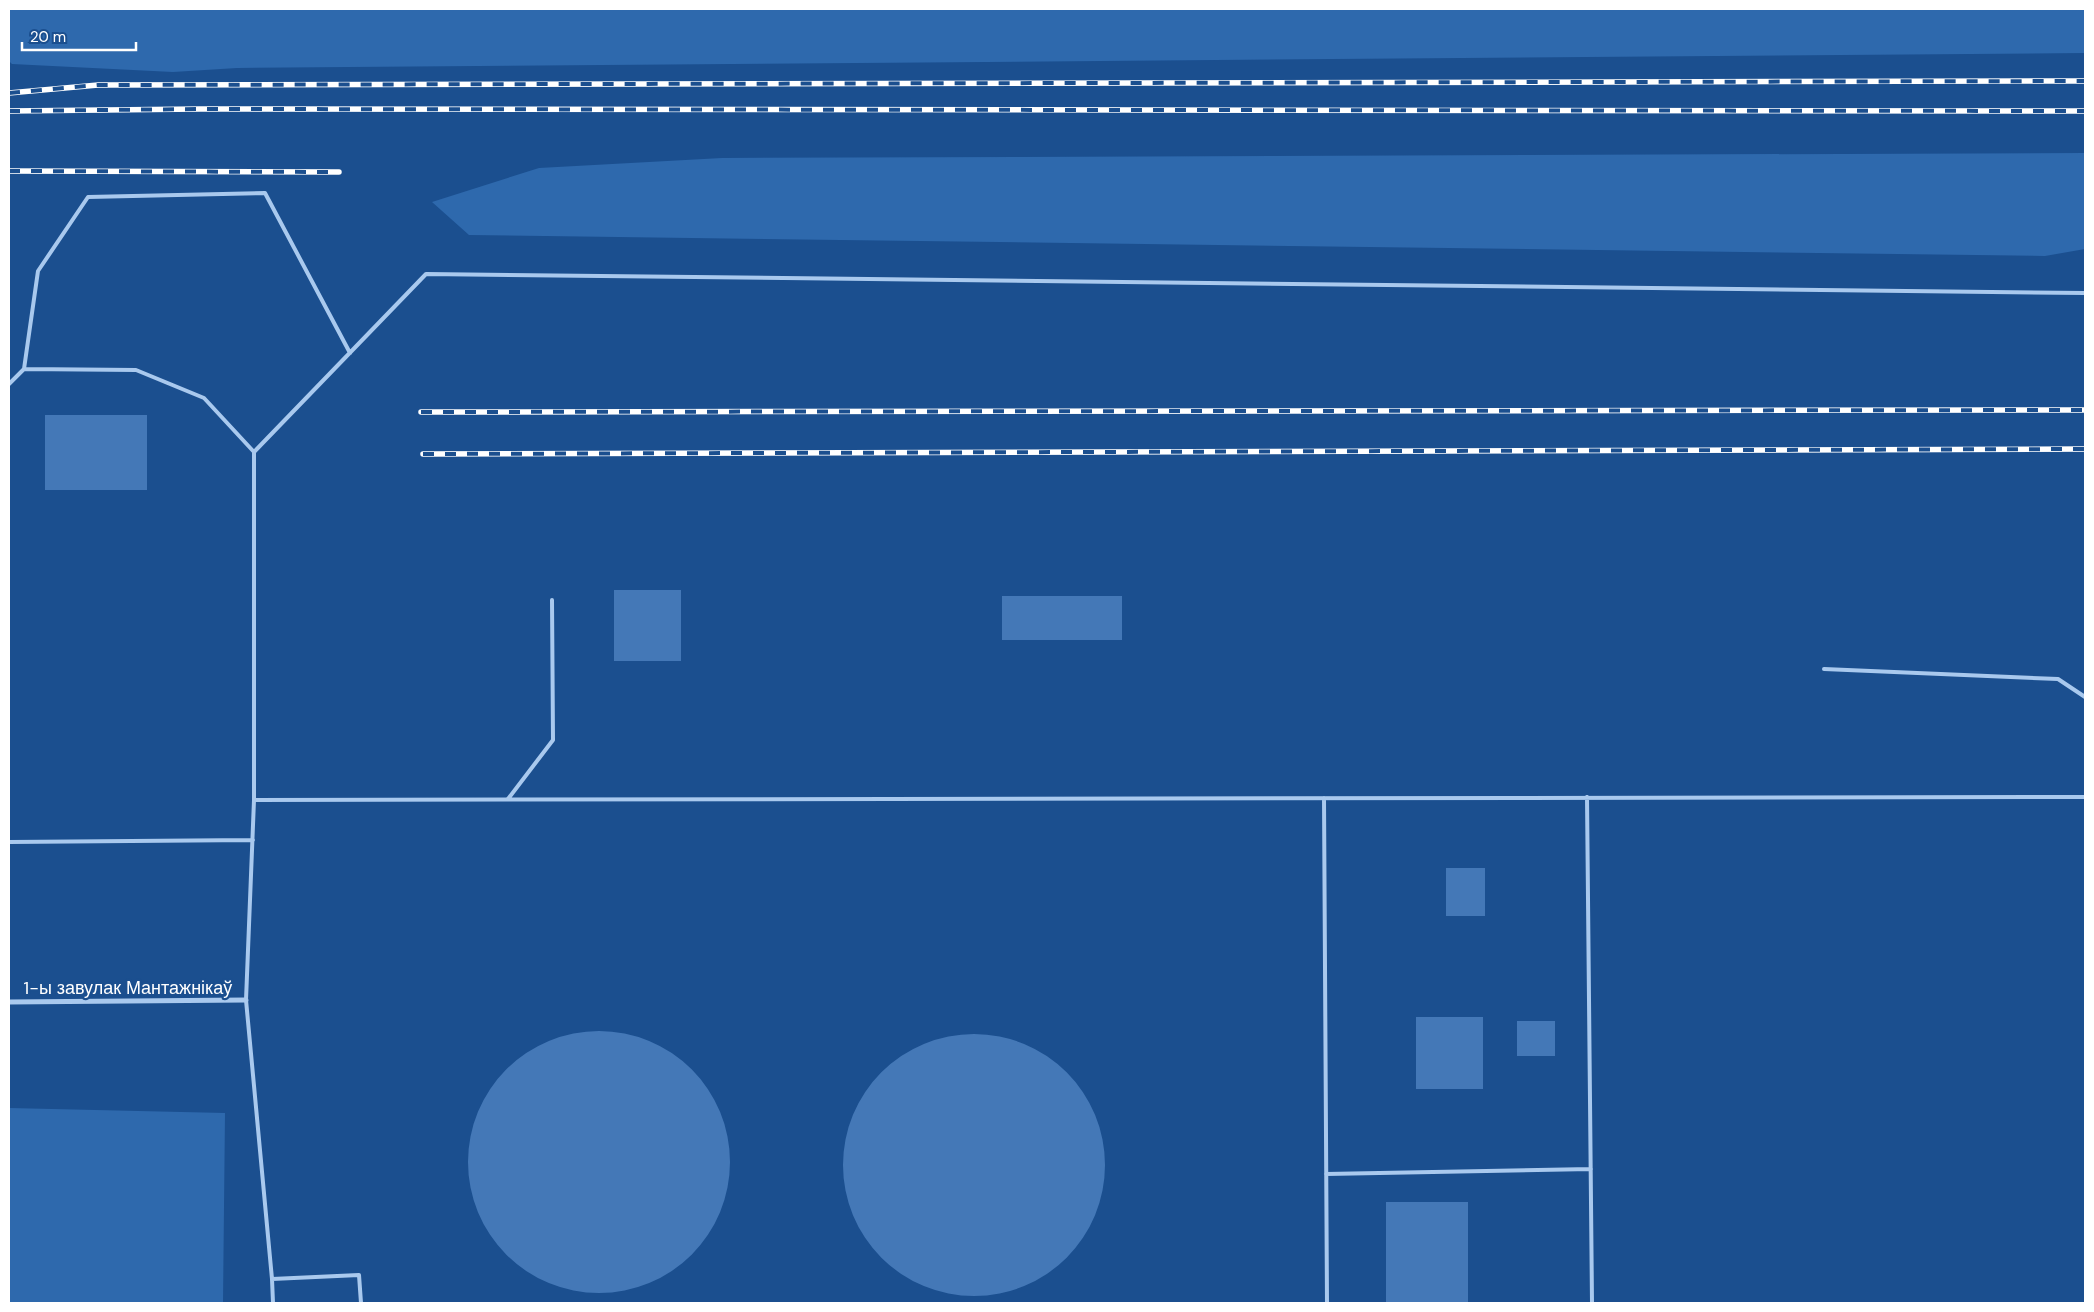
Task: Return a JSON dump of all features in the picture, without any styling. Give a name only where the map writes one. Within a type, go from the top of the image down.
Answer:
[{"type":"street","name":"1-ы завулак Мантажнікаў","points":[[9,1002],[246,1000]]},
{"type":"lane","points":[[9,384],[24,369],[38,271],[88,197],[265,193],[350,353]]},
{"type":"lane","points":[[254,452],[426,274],[2085,293]]},
{"type":"lane","points":[[24,369],[136,370],[204,398],[254,452],[254,800],[246,1000],[273,1303]]},
{"type":"lane","points":[[508,799],[553,740],[552,600]]},
{"type":"lane","points":[[1824,669],[2058,679],[2085,697]]},
{"type":"lane","points":[[1587,797],[1592,1303]]},
{"type":"lane","points":[[254,800],[2085,797]]},
{"type":"lane","points":[[1324,798],[1326,1303]]},
{"type":"lane","points":[[9,842],[252,840]]},
{"type":"lane","points":[[1326,1174],[1591,1169]]},
{"type":"lane","points":[[272,1279],[360,1275],[361,1303]]},
{"type":"shaded area","points":[[9,9],[2085,9],[2085,53],[237,68],[173,72],[12,64],[9,61]]},
{"type":"shaded area","points":[[2085,153],[2085,249],[2045,256],[469,235],[432,202],[539,168],[722,158]]},
{"type":"shaded area","points":[[9,1108],[225,1113],[223,1303],[9,1303]]},
{"type":"building","points":[[45,415],[147,415],[147,490],[45,490]]},
{"type":"building","points":[[614,590],[681,590],[681,661],[614,661]]},
{"type":"building","points":[[1002,596],[1122,596],[1122,640],[1002,640]]},
{"type":"building","points":[[1446,868],[1485,868],[1485,916],[1446,916]]},
{"type":"building","points":[[1416,1017],[1483,1017],[1483,1089],[1416,1089]]},
{"type":"building","points":[[1517,1021],[1555,1021],[1555,1056],[1517,1056]]},
{"type":"building","points":[[586,1031],[612,1031],[637,1036],[661,1046],[692,1069],[715,1100],[725,1124],[730,1149],[730,1175],[725,1200],[715,1224],[692,1255],[661,1278],[637,1288],[612,1293],[586,1293],[561,1288],[537,1278],[516,1264],[497,1245],[483,1224],[473,1200],[468,1175],[468,1149],[473,1124],[483,1100],[497,1079],[516,1060],[537,1046],[561,1036]]},
{"type":"building","points":[[961,1034],[987,1034],[1012,1039],[1036,1049],[1067,1072],[1090,1103],[1100,1127],[1105,1152],[1105,1178],[1100,1203],[1090,1227],[1067,1258],[1036,1281],[1012,1291],[987,1296],[961,1296],[936,1291],[912,1281],[881,1258],[858,1227],[848,1203],[843,1178],[843,1152],[848,1127],[858,1103],[881,1072],[912,1049],[936,1039]]},
{"type":"building","points":[[1386,1202],[1468,1202],[1468,1303],[1386,1303]]},
{"type":"railway","points":[[9,93],[98,85],[2085,81]]},
{"type":"railway","points":[[9,111],[200,109],[2085,111]]},
{"type":"railway","points":[[9,171],[339,172]]},
{"type":"railway","points":[[421,412],[2085,410]]},
{"type":"railway","points":[[423,454],[2085,449]]}]
